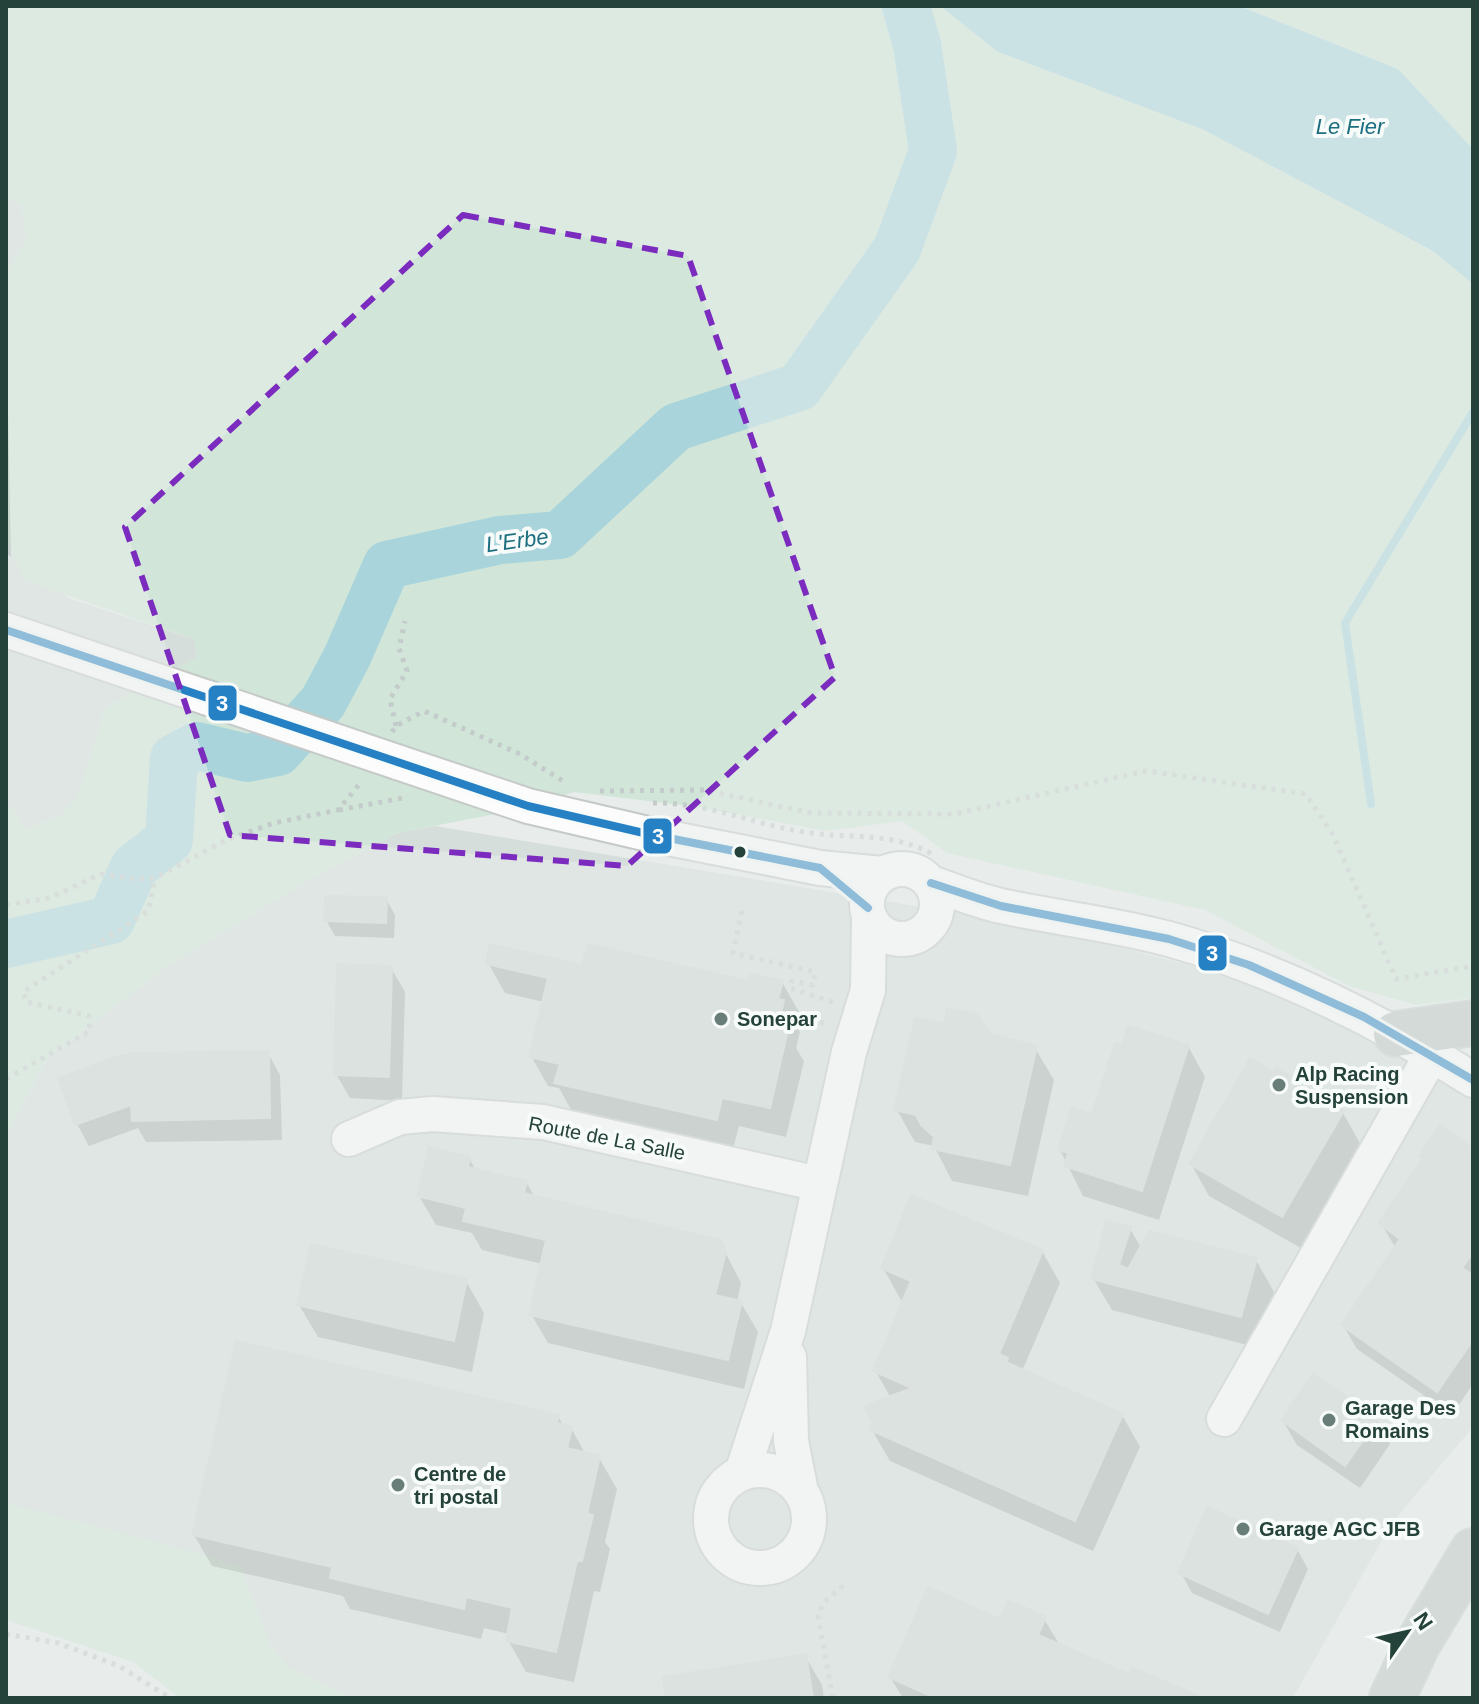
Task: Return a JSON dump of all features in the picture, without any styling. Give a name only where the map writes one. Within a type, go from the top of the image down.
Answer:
[{"type":"highway","points":[[1414,1044],[1473,1023]]},
{"type":"highway","points":[[1392,1698],[1417,1645],[1473,1551]]},
{"type":"highway","points":[[1412,1698],[1473,1586]]},
{"type":"street","points":[[6,630],[208,698],[383,768],[648,834],[820,868],[882,874]]},
{"type":"street","points":[[820,868],[868,912],[877,929],[890,937],[905,939],[926,928],[998,905]]},
{"type":"street","points":[[742,1473],[788,1331],[819,1184],[862,1010],[867,901],[871,886],[882,874],[895,869],[908,869],[921,874],[931,883],[937,895],[938,909],[862,1010]]},
{"type":"street","points":[[931,883],[998,905],[1170,939],[1258,970],[1414,1044],[1473,1080]]},
{"type":"street","points":[[1224,1419],[1414,1044]]},
{"type":"street","name":"Route de La Salle","points":[[349,1139],[400,1117],[433,1114],[543,1122],[819,1184]]},
{"type":"street","points":[[788,1331],[791,1441],[807,1508],[807,1531],[800,1547],[787,1559],[771,1566],[759,1568],[742,1565],[719,1547],[711,1519],[712,1507],[719,1491],[731,1479],[759,1470],[776,1473],[801,1492]]},
{"type":"path","points":[[405,621],[399,648],[407,671],[390,699],[396,726],[424,711],[520,754],[571,786]]},
{"type":"path","points":[[338,810],[383,768]]},
{"type":"path","points":[[596,792],[704,790],[811,813],[954,814],[1146,771],[1306,794],[1333,835],[1396,979],[1473,966]]},
{"type":"path","points":[[6,905],[49,898],[101,874],[135,879],[155,878],[226,840],[274,823],[410,796]]},
{"type":"path","points":[[6,1079],[90,1031],[89,1016],[26,1002],[23,992],[148,911],[155,878]]},
{"type":"path","points":[[742,911],[733,953],[815,972],[813,985],[792,981],[790,988],[862,1010]]},
{"type":"path","points":[[781,1013],[862,1010]]},
{"type":"path","points":[[833,1698],[818,1616],[823,1603],[844,1585]]},
{"type":"path","points":[[6,1634],[58,1643],[119,1666],[170,1698]]},
{"type":"highlighted area","points":[[463,215],[688,256],[835,677],[627,866],[230,835],[125,527]]},
{"type":"shaded area","points":[[6,198],[21,204],[26,239],[6,274]]},
{"type":"shaded area","points":[[6,500],[8,542],[68,598],[194,639],[197,657],[105,708],[78,796],[60,816],[25,830],[14,810],[6,804]]},
{"type":"shaded area","points":[[435,826],[1035,926],[1256,982],[1458,1086],[1473,1098],[1473,1427],[1391,1524],[1293,1698],[351,1698],[289,1668],[270,1645],[241,1567],[6,1504],[6,1136],[47,1059],[169,965],[309,880],[397,833]]},
{"type":"green space","points":[[6,6],[940,6],[998,52],[1202,129],[1433,251],[1473,284],[1473,998],[1416,1005],[1349,986],[1205,910],[947,853],[902,821],[826,831],[697,807],[574,792],[511,811],[397,833],[309,880],[169,965],[47,1059],[6,1136],[6,804],[14,810],[25,830],[60,816],[78,796],[105,708],[197,657],[194,639],[25,581],[8,542],[6,274],[26,239],[21,204],[6,198]]},
{"type":"green space","points":[[1239,6],[1473,6],[1473,149],[1398,69]]},
{"type":"green space","points":[[6,1503],[210,1556],[241,1567],[270,1645],[289,1668],[351,1698],[180,1698],[133,1662],[6,1620]]},
{"type":"water","name":"Le Fier","points":[[940,6],[1239,6],[1398,69],[1473,149],[1473,284],[1433,251],[1202,129],[998,52]]},
{"type":"building","points":[[325,896],[387,897],[386,923],[324,921]]},
{"type":"building","points":[[490,944],[582,965],[588,944],[748,981],[751,974],[783,981],[778,999],[784,1000],[778,1028],[788,1030],[770,1108],[722,1098],[717,1120],[554,1083],[560,1064],[529,1057],[548,978],[486,964]]},
{"type":"building","points":[[337,964],[392,966],[389,1077],[334,1075]]},
{"type":"building","points":[[947,1008],[978,1015],[990,1034],[1037,1046],[1010,1165],[932,1149],[934,1137],[921,1125],[916,1115],[894,1110],[915,1018],[944,1024]]},
{"type":"building","points":[[1128,1026],[1189,1045],[1142,1191],[1064,1166],[1068,1153],[1058,1150],[1071,1108],[1092,1114],[1115,1043],[1122,1045]]},
{"type":"building","points":[[269,1051],[270,1118],[132,1121],[131,1105],[75,1125],[58,1078],[130,1053]]},
{"type":"building","points":[[1250,1058],[1274,1072],[1276,1068],[1293,1078],[1291,1082],[1344,1111],[1282,1217],[1189,1164]]},
{"type":"building","points":[[1440,1125],[1473,1148],[1473,1253],[1462,1268],[1473,1275],[1473,1340],[1437,1392],[1341,1325],[1400,1239],[1378,1223],[1423,1158],[1419,1156]]},
{"type":"building","points":[[429,1147],[470,1157],[468,1167],[527,1181],[524,1193],[721,1240],[726,1252],[715,1295],[742,1301],[728,1360],[529,1315],[546,1240],[463,1221],[466,1208],[417,1196]]},
{"type":"building","points":[[911,1195],[1043,1250],[999,1354],[1008,1358],[1006,1362],[1123,1414],[1075,1521],[870,1430],[872,1423],[864,1406],[912,1388],[873,1371],[911,1281],[881,1268]]},
{"type":"building","points":[[1106,1221],[1131,1227],[1119,1265],[1128,1269],[1149,1231],[1257,1258],[1241,1317],[1091,1279]]},
{"type":"building","points":[[311,1244],[467,1279],[454,1341],[297,1305]]},
{"type":"building","name":"Centre de tri postal","points":[[236,1341],[559,1415],[557,1423],[572,1427],[567,1448],[600,1456],[587,1514],[593,1515],[582,1561],[577,1561],[556,1652],[506,1641],[512,1608],[466,1597],[464,1609],[330,1578],[332,1567],[192,1535]]},
{"type":"building","name":"Garage Des Romains","points":[[1313,1373],[1378,1419],[1345,1466],[1281,1420]]},
{"type":"building","points":[[1207,1507],[1298,1548],[1268,1614],[1178,1573]]},
{"type":"building","points":[[928,1587],[1000,1619],[1008,1600],[1046,1617],[1038,1635],[1129,1674],[1132,1667],[1203,1698],[935,1698],[888,1677]]},
{"type":"building","points":[[806,1654],[813,1698],[666,1698],[663,1677]]},
{"type":"waterway","name":"L'Erbe","points":[[6,944],[111,920],[134,867],[169,840],[174,758],[197,746],[247,758],[278,752],[323,702],[347,657],[387,565],[500,540],[560,535],[676,427],[799,387],[897,249],[933,151],[917,45],[906,6]]},
{"type":"waterway","points":[[1371,804],[1345,623],[1473,412]]},
{"type":"transit line","name":"3","points":[[6,630],[528,806],[648,834],[820,868],[868,908]]},
{"type":"transit line","name":"3","points":[[931,883],[1001,906],[1169,939],[1249,965],[1364,1017],[1473,1080]]},
{"type":"place","name":"Sonepar","points":[[721,1019]]},
{"type":"place","name":"Alp Racing Suspension","points":[[1279,1085]]},
{"type":"place","name":"Garage Des Romains","points":[[1329,1420]]},
{"type":"place","name":"Centre de tri postal","points":[[398,1485]]},
{"type":"place","name":"Garage AGC JFB","points":[[1243,1529]]}]
